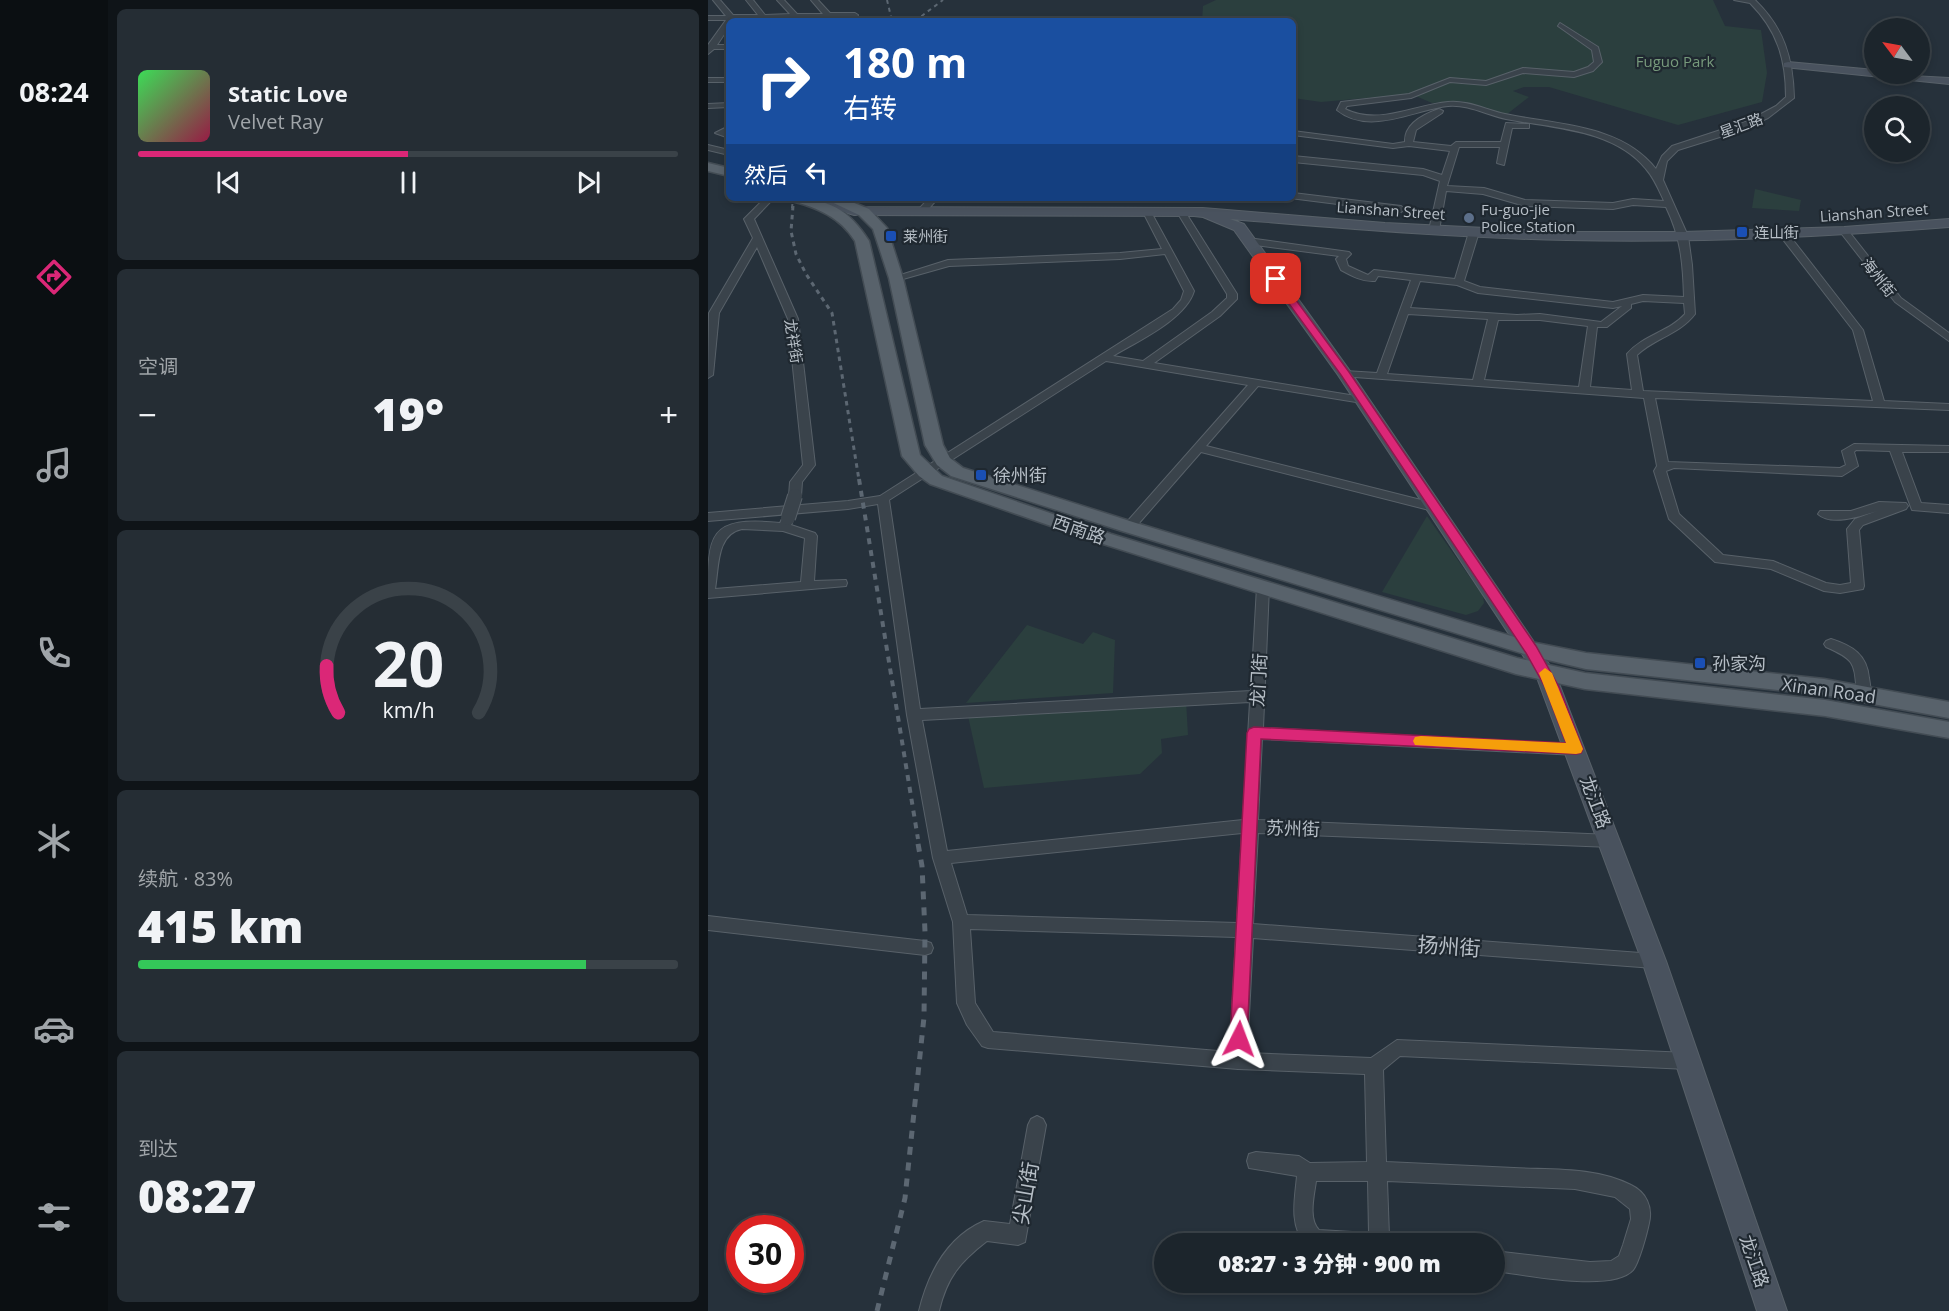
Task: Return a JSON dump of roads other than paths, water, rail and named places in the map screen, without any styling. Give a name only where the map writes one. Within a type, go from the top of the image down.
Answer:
[{"type":"main road","points":[[708,167],[726,171]]},
{"type":"main road","points":[[708,176],[726,180]]},
{"type":"main road","points":[[807,201],[839,213],[847,219],[862,241],[911,456],[925,472]]},
{"type":"main road","points":[[837,201],[864,212],[881,230],[896,278],[934,445],[944,461],[957,472],[1129,527],[1263,581]]},
{"type":"main road","name":"西南路","points":[[925,472],[936,480],[1116,542],[1263,581],[1516,666],[1545,673]]},
{"type":"main road","name":"Xinan Road","points":[[1263,581],[1531,650],[1586,661],[1864,694],[1949,710]]},
{"type":"main road","name":"Xinan Road","points":[[1545,673],[1631,687],[1825,708],[1949,730]]},
{"type":"street","points":[[716,0],[729,18]]},
{"type":"street","points":[[749,0],[761,18]]},
{"type":"street","points":[[780,0],[793,18],[855,15],[854,18]]},
{"type":"street","points":[[814,0],[826,18]]},
{"type":"street","name":"星汇路","points":[[1659,179],[1659,164],[1675,148],[1759,120],[1778,111],[1790,98],[1788,65],[1779,32],[1769,17],[1752,1],[1737,0]]},
{"type":"street","points":[[708,18],[726,20]]},
{"type":"street","points":[[1560,25],[1595,49],[1598,62],[1592,68],[1569,76],[1539,70],[1521,70],[1486,83],[1453,79],[1440,82],[1420,93],[1344,104],[1341,110],[1360,119],[1461,103],[1504,117],[1549,122],[1621,144],[1642,159],[1659,179],[1683,236],[1690,314],[1685,322],[1641,344],[1632,354],[1663,466],[1660,471],[1673,516],[1719,559],[1773,565],[1824,587],[1840,590],[1858,586],[1852,529],[1859,522],[1902,506]]},
{"type":"street","points":[[709,49],[726,26]]},
{"type":"street","points":[[709,49],[726,47]]},
{"type":"street","points":[[1788,65],[1949,81]]},
{"type":"street","points":[[708,80],[726,80]]},
{"type":"street","points":[[708,106],[726,105]]},
{"type":"street","points":[[1409,144],[1407,139],[1412,129],[1427,116],[1438,111],[1467,113],[1509,125],[1576,130]]},
{"type":"street","points":[[1501,162],[1509,125]]},
{"type":"street","points":[[708,130],[726,135]]},
{"type":"street","points":[[719,133],[726,130]]},
{"type":"street","points":[[1296,133],[1393,146],[1409,144],[1455,149]]},
{"type":"street","points":[[1434,230],[1456,144],[1503,145]]},
{"type":"street","points":[[708,147],[726,152]]},
{"type":"street","points":[[1296,159],[1423,172],[1438,176],[1444,184],[1484,191],[1525,203],[1613,206],[1633,202],[1669,204]]},
{"type":"street","points":[[1296,196],[1401,209]]},
{"type":"street","name":"龙祥街","points":[[767,201],[749,219],[793,319],[809,465],[796,482],[795,496],[786,522]]},
{"type":"street","points":[[822,201],[847,210],[902,211]]},
{"type":"street","points":[[858,201],[902,211]]},
{"type":"street","points":[[881,230],[883,225],[893,218],[922,211],[931,201]]},
{"type":"street","points":[[1322,221],[1329,201]]},
{"type":"street","name":"Lianshan Street","points":[[902,211],[1203,212],[1434,230],[1566,236],[1783,233],[1949,224]]},
{"type":"street","points":[[708,517],[848,505],[883,499],[1177,311],[1186,301],[1190,291],[1166,251],[1147,212]]},
{"type":"street","points":[[1144,365],[1216,314],[1232,299],[1232,294],[1181,212]]},
{"type":"street","points":[[1203,212],[1243,234],[1346,254],[1340,263],[1350,272],[1372,279],[1374,273],[1459,282],[1478,290],[1613,305],[1643,298],[1689,300]]},
{"type":"street","points":[[1243,234],[1242,223],[1258,217]]},
{"type":"street","name":"海州街","points":[[1844,231],[1898,300],[1949,338]]},
{"type":"street","points":[[1459,282],[1474,232]]},
{"type":"street","points":[[1783,233],[1858,330],[1880,404]]},
{"type":"street","name":"龙江路","points":[[1243,234],[1345,374],[1437,508],[1545,673],[1611,841],[1654,961],[1772,1311]]},
{"type":"street","points":[[708,375],[714,313],[757,239]]},
{"type":"street","points":[[896,278],[948,263],[1120,256],[1166,251]]},
{"type":"street","points":[[1381,376],[1416,278]]},
{"type":"street","points":[[1404,311],[1540,317],[1603,325],[1628,306],[1624,303]]},
{"type":"street","points":[[1478,383],[1494,316]]},
{"type":"street","points":[[1584,390],[1593,323]]},
{"type":"street","points":[[1105,358],[1362,400]]},
{"type":"street","points":[[1345,374],[1643,394],[1949,407]]},
{"type":"street","points":[[1116,542],[1254,384]]},
{"type":"street","points":[[1663,466],[1674,464],[1842,472],[1852,466],[1848,451],[1854,447],[1949,449]]},
{"type":"street","points":[[1198,448],[1437,508]]},
{"type":"street","points":[[1895,448],[1916,507]]},
{"type":"street","points":[[883,499],[914,715],[941,858],[961,922],[966,1003],[973,1019],[988,1040],[1238,1061],[1374,1066],[1397,1048],[1688,1061]]},
{"type":"street","points":[[1824,514],[1852,515],[1879,506],[1949,509]]},
{"type":"street","points":[[807,586],[811,536],[786,522],[731,528],[720,536],[708,592],[807,586],[841,583]]},
{"type":"street","name":"龙门街","points":[[1238,1061],[1263,581]]},
{"type":"street","points":[[1831,644],[1854,653],[1860,659],[1864,694]]},
{"type":"street","points":[[914,715],[1257,696]]},
{"type":"street","points":[[1254,733],[1576,749]]},
{"type":"street","name":"苏州街","points":[[941,858],[1249,826],[1611,841]]},
{"type":"street","name":"扬州街","points":[[961,922],[1244,930],[1654,961]]},
{"type":"street","points":[[708,923],[925,948]]},
{"type":"street","points":[[1374,1066],[1381,1233]]},
{"type":"street","name":"尖山街","points":[[929,1311],[935,1284],[957,1252],[984,1231],[1018,1235],[1037,1125]]},
{"type":"street","points":[[1256,1161],[1299,1166],[1307,1172],[1377,1171],[1575,1180],[1608,1185],[1633,1196],[1639,1204],[1641,1215],[1626,1263],[1613,1271],[1590,1272],[1505,1262]]},
{"type":"street","points":[[1306,1233],[1304,1224],[1307,1172]]},
{"type":"railway","points":[[887,0],[891,18]]},
{"type":"railway","points":[[919,18],[943,0]]},
{"type":"railway","points":[[792,208],[793,201]]},
{"type":"railway","points":[[793,206],[791,231],[796,254],[806,274],[832,313],[859,480]]},
{"type":"railway","points":[[859,479],[918,839]]},
{"type":"railway","points":[[877,1311],[905,1198],[924,1017],[925,932],[922,866],[917,838]]},
{"type":"place","name":"Fu-guo-jie Police Station","points":[[1469,218]]},
{"type":"place","name":"连山街","points":[[1742,232]]},
{"type":"place","name":"莱州街","points":[[891,236]]},
{"type":"place","name":"徐州街","points":[[981,475]]},
{"type":"place","name":"孙家沟","points":[[1700,663]]},
{"type":"park label","name":"Fuguo Park","points":[[1675,61]]}]
